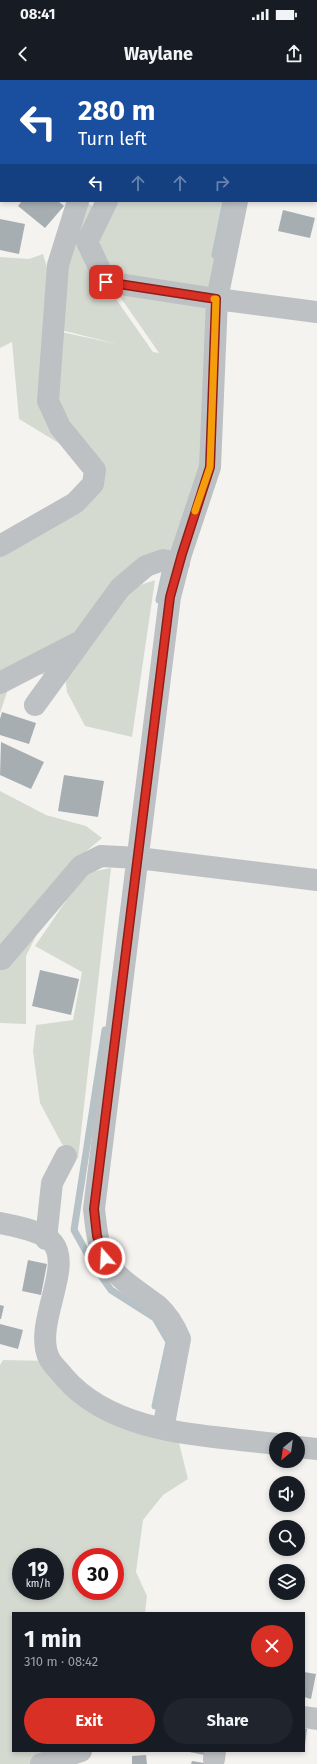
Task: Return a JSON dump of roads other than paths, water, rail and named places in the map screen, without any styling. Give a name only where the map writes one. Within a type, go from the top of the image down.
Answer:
[{"type":"street","points":[[0,546],[75,503],[93,484],[95,470],[60,427],[48,401],[58,265],[78,202]]},
{"type":"street","points":[[107,202],[87,242],[106,282],[216,299],[317,312]]},
{"type":"street","points":[[163,1429],[180,1339],[174,1325],[159,1307],[121,1280],[105,1258],[97,1236],[94,1209],[170,597],[179,563],[210,467],[216,299],[236,202]]},
{"type":"street","points":[[35,706],[120,588],[146,566],[162,560],[179,563]]},
{"type":"street","points":[[0,683],[82,641]]},
{"type":"street","points":[[2,959],[81,866],[101,856],[138,858],[317,880]]},
{"type":"street","points":[[46,1239],[52,1183],[66,1156]]},
{"type":"street","points":[[0,1223],[34,1231],[53,1243],[60,1262],[44,1333],[48,1358],[68,1381],[87,1399],[122,1418],[163,1429],[269,1443]]},
{"type":"street","points":[[305,1448],[317,1449]]},
{"type":"street","points":[[305,1716],[317,1719]]},
{"type":"street","points":[[41,1764],[78,1752]]},
{"type":"waterway","points":[[215,255],[226,202]]},
{"type":"waterway","points":[[159,600],[165,572]]},
{"type":"waterway","points":[[105,1030],[74,1230],[93,1264],[111,1290],[155,1318],[169,1342],[155,1406]]}]
